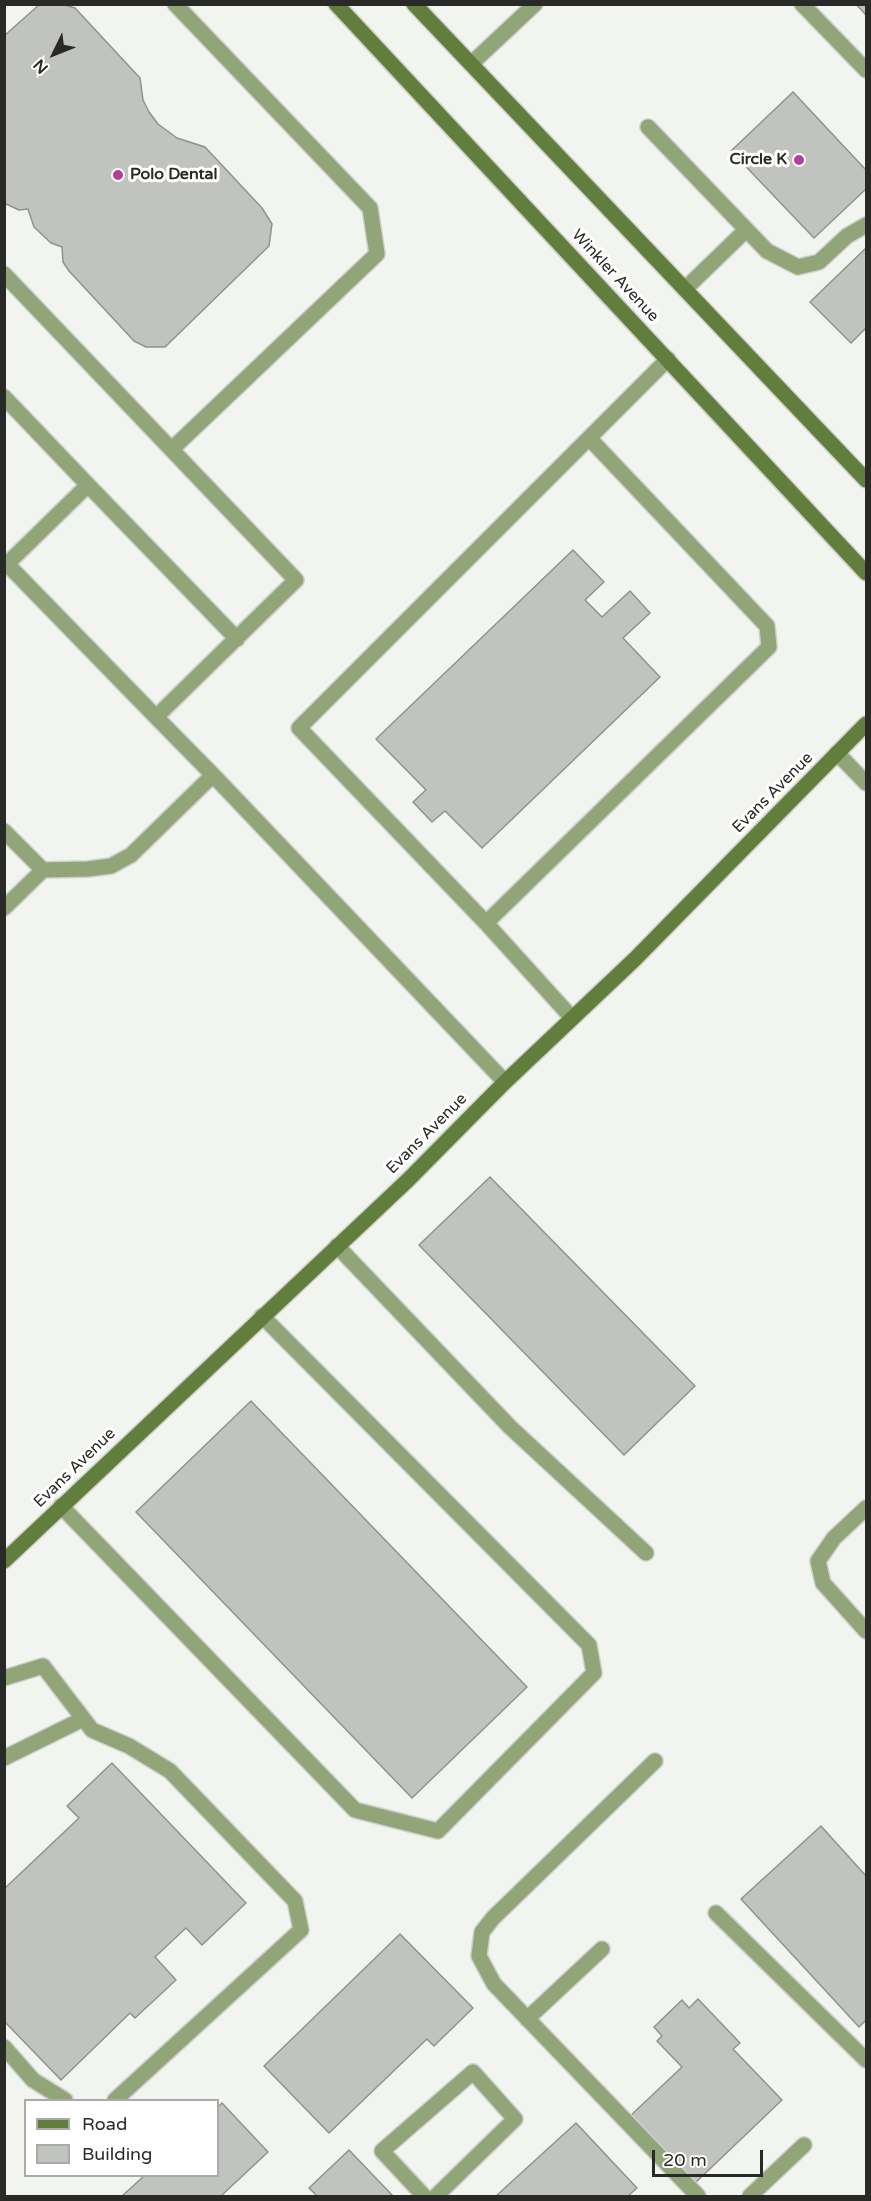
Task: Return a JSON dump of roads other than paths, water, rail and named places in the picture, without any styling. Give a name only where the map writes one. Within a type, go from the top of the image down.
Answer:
[{"type":"street","name":"Winkler Avenue","points":[[336,4],[867,573]]},
{"type":"street","points":[[414,4],[867,480]]},
{"type":"street","name":"Evans Avenue","points":[[4,1561],[408,1180],[505,1082],[635,958],[867,724]]},
{"type":"lane","points":[[172,449],[377,254],[370,208],[175,4]]},
{"type":"lane","points":[[471,64],[535,4]]},
{"type":"lane","points":[[802,4],[867,70]]},
{"type":"lane","points":[[648,127],[767,251],[798,267],[819,262],[847,236],[867,225]]},
{"type":"lane","points":[[685,289],[747,230]]},
{"type":"lane","points":[[4,274],[296,580],[156,717]]},
{"type":"lane","points":[[573,1018],[486,923],[299,728],[668,359]]},
{"type":"lane","points":[[4,397],[237,639]]},
{"type":"lane","points":[[486,923],[769,647],[767,626],[589,438]]},
{"type":"lane","points":[[88,485],[7,564],[213,775],[505,1082]]},
{"type":"lane","points":[[837,753],[867,783]]},
{"type":"lane","points":[[4,908],[43,870],[88,870],[111,866],[131,855],[213,775]]},
{"type":"lane","points":[[4,831],[43,870]]},
{"type":"lane","points":[[337,1246],[510,1427],[646,1553]]},
{"type":"lane","points":[[61,1506],[355,1810],[438,1830],[594,1673],[589,1645],[262,1316]]},
{"type":"lane","points":[[867,1508],[834,1538],[818,1561],[823,1583],[867,1631]]},
{"type":"lane","points":[[4,1678],[43,1666],[92,1730],[129,1746],[170,1771],[295,1900],[301,1930],[116,2099]]},
{"type":"lane","points":[[4,1758],[83,1719]]},
{"type":"lane","points":[[655,1761],[493,1918],[482,1932],[479,1956],[494,1984],[698,2196]]},
{"type":"lane","points":[[716,1913],[867,2060]]},
{"type":"lane","points":[[527,2019],[602,1949]]},
{"type":"lane","points":[[4,2047],[33,2080],[63,2099]]},
{"type":"lane","points":[[424,2196],[382,2151],[473,2072],[515,2119],[436,2196]]},
{"type":"lane","points":[[750,2196],[804,2145]]},
{"type":"place","name":"Circle K","points":[[799,160]]},
{"type":"place","name":"Polo Dental","points":[[118,175]]}]
